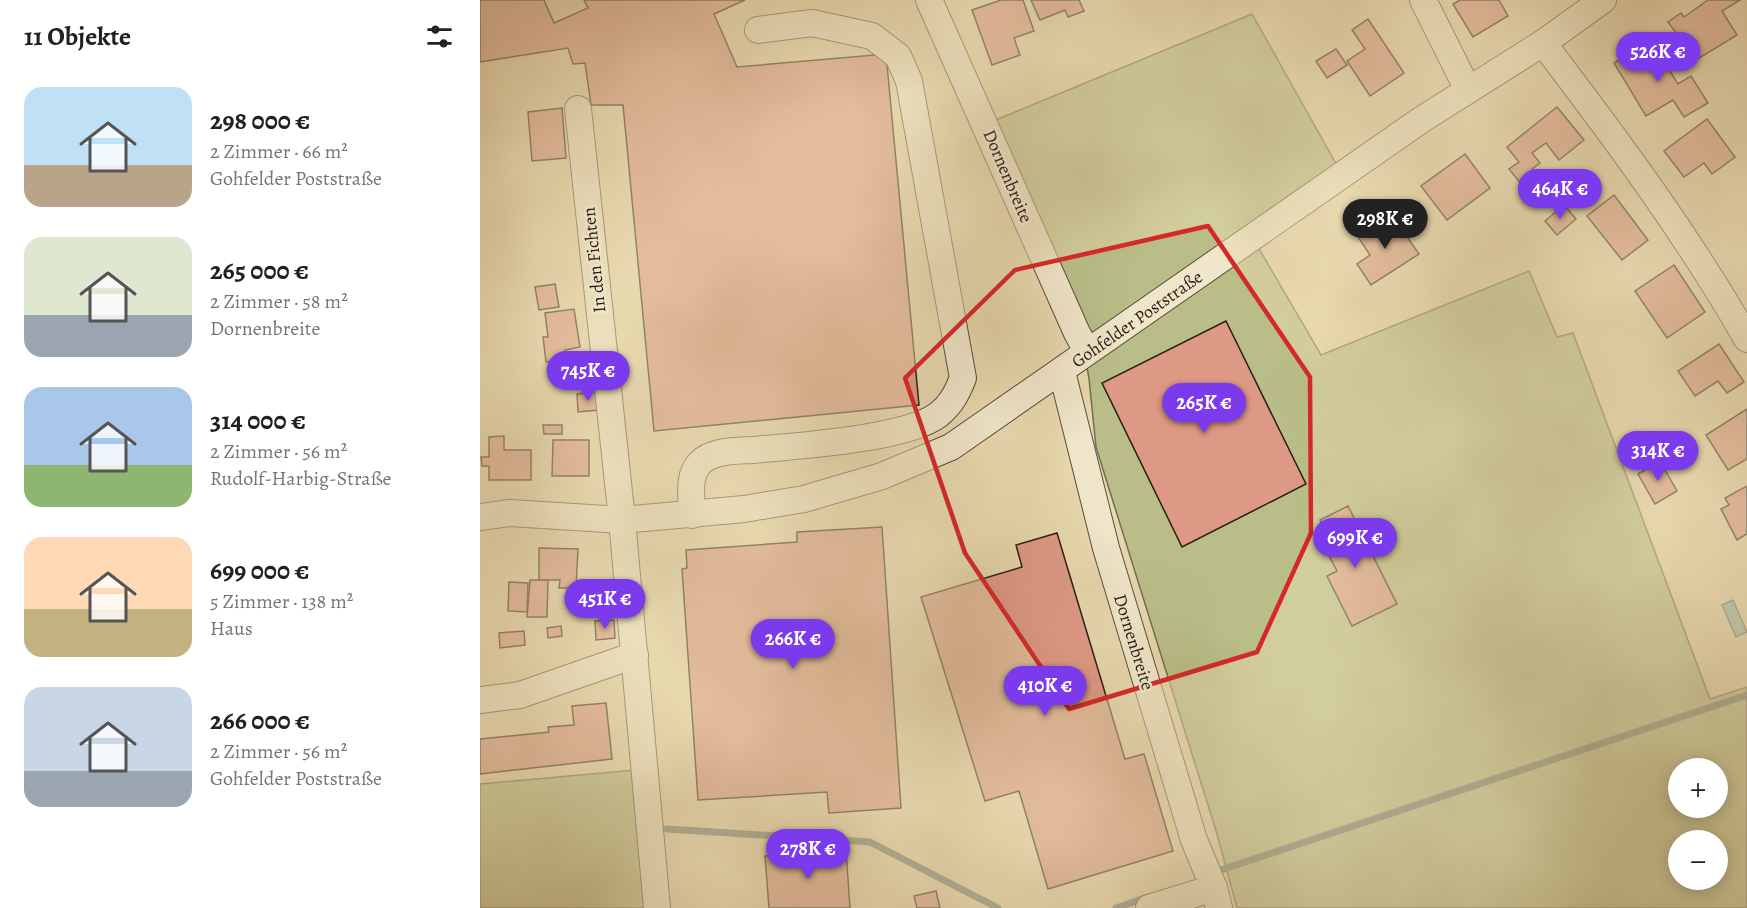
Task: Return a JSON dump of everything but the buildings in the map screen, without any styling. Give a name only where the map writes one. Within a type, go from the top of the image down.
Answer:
[{"type":"street","name":"Dornenbreite","points":[[929,0],[1077,333],[1088,351]]},
{"type":"street","points":[[1423,0],[1468,90]]},
{"type":"street","name":"Gohfelder Poststraße","points":[[622,520],[692,515],[804,499],[882,476],[951,447],[1468,90],[1543,43],[1603,0]]},
{"type":"street","points":[[692,515],[692,476],[701,461],[720,453],[834,442],[907,429],[937,416],[956,397],[963,378],[909,81],[898,56],[872,36],[812,23],[758,30]]},
{"type":"street","points":[[1543,43],[1634,162],[1686,238],[1747,339]]},
{"type":"street","name":"In den Fichten","points":[[578,109],[622,520],[657,908]]},
{"type":"street","name":"Dornenbreite","points":[[1062,372],[1106,549],[1194,840],[1216,898]]},
{"type":"street","points":[[480,517],[510,513],[622,520]]},
{"type":"street","points":[[480,700],[520,695],[635,655]]},
{"type":"street","points":[[1149,908],[1216,898]]},
{"type":"highlighted area","points":[[1208,226],[1310,377],[1311,533],[1257,652],[1069,709],[965,553],[905,378],[1015,270]]},
{"type":"green space","points":[[1252,14],[1339,169],[1251,235],[1321,355],[1529,271],[1557,337],[1573,333],[1710,699],[1747,687],[1747,908],[1237,908],[1217,834],[1096,447],[1081,331],[991,122]]},
{"type":"green space","points":[[635,770],[650,908],[480,908],[480,784]]},
{"type":"water","points":[[1733,600],[1747,632],[1736,637],[1722,605]]},
{"type":"waterway","points":[[1221,870],[1747,695]]},
{"type":"waterway","points":[[667,829],[870,842],[998,908]]},
{"type":"waterway","points":[[1116,908],[1148,897]]}]
